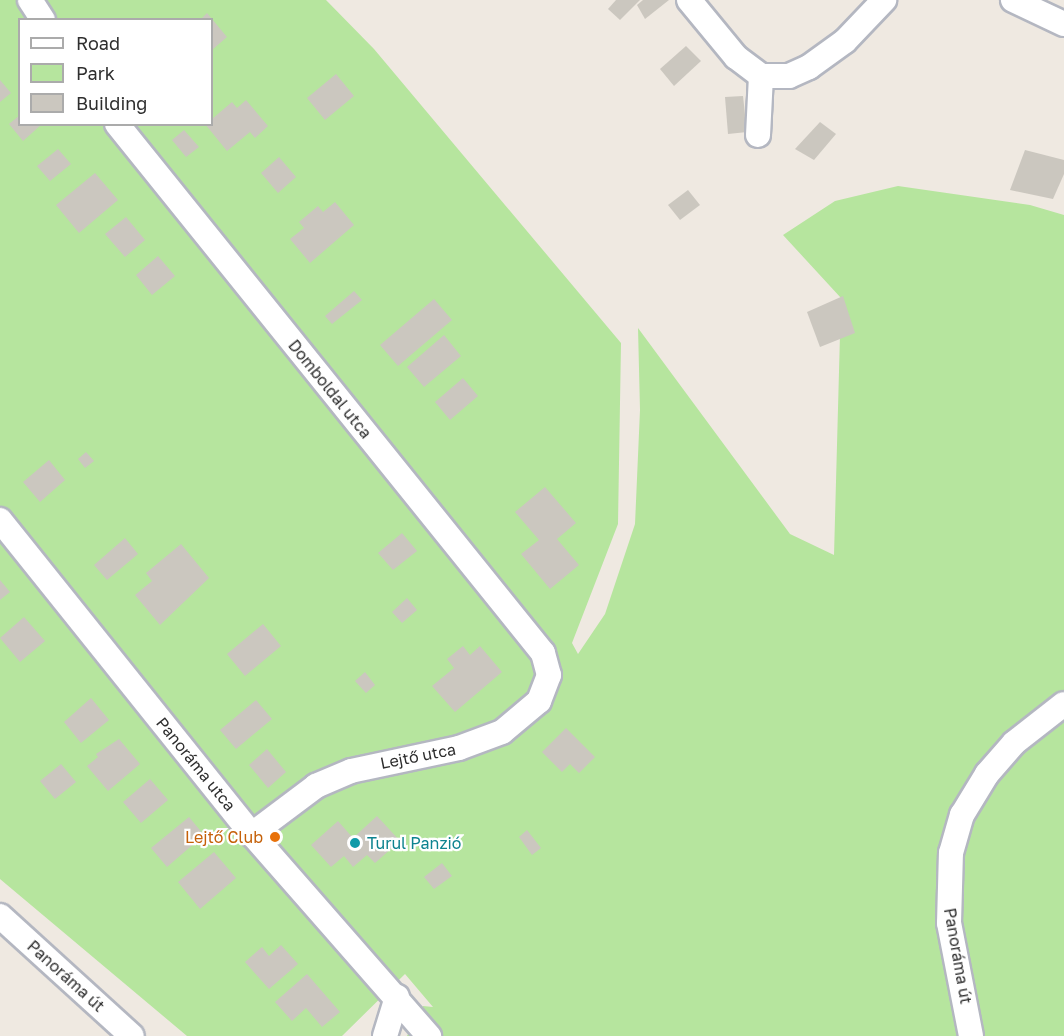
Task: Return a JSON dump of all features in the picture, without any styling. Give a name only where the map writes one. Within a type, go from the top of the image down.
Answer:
[{"type":"street","points":[[30,0],[42,18]]},
{"type":"street","points":[[689,0],[736,57],[761,76],[789,76],[809,67],[844,41],[884,0]]},
{"type":"street","points":[[1013,0],[1064,24]]},
{"type":"street","points":[[758,135],[761,76]]},
{"type":"street","name":"Domboldal utca","points":[[119,126],[543,653]]},
{"type":"street","name":"Panoráma utca","points":[[0,520],[252,834],[429,1036]]},
{"type":"street","name":"Lejtő utca","points":[[252,834],[316,786],[351,771],[459,748],[502,732],[539,701],[549,675],[543,653]]},
{"type":"street","name":"Panoráma út","points":[[971,1036],[950,923],[951,853],[962,815],[987,774],[1014,743],[1064,704]]},
{"type":"street","name":"Panoráma út","points":[[0,916],[132,1036]]},
{"type":"street","points":[[385,1036],[397,997]]},
{"type":"green space","points":[[0,0],[326,0],[374,49],[621,343],[618,524],[572,643],[578,654],[605,614],[635,524],[640,410],[638,328],[790,534],[834,555],[841,298],[783,235],[835,201],[898,186],[1030,205],[1064,215],[1064,1036],[407,1036],[423,1006],[433,1007],[405,974],[342,1036],[187,1036],[0,879]]},
{"type":"building","points":[[616,0],[640,0],[620,20],[608,9]]},
{"type":"building","points":[[643,0],[669,0],[645,19],[637,5]]},
{"type":"building","points":[[207,13],[211,18],[202,18]]},
{"type":"building","points":[[213,20],[227,37],[213,49]]},
{"type":"building","points":[[686,46],[701,61],[674,86],[660,69]]},
{"type":"building","points":[[336,74],[354,96],[325,120],[307,98]]},
{"type":"building","points":[[0,80],[11,93],[0,102]]},
{"type":"building","points":[[743,96],[747,132],[728,134],[725,97]]},
{"type":"building","points":[[246,100],[268,126],[255,138],[250,132],[227,151],[207,126],[213,126],[213,118],[232,102],[237,108]]},
{"type":"building","points":[[18,117],[18,126],[40,126],[23,141],[9,124]]},
{"type":"building","points":[[820,122],[836,134],[814,160],[795,149]]},
{"type":"building","points":[[184,130],[199,147],[186,157],[172,140]]},
{"type":"building","points":[[58,149],[71,164],[50,181],[37,166]]},
{"type":"building","points":[[1025,150],[1064,160],[1064,174],[1053,199],[1010,190]]},
{"type":"building","points":[[279,157],[296,177],[278,193],[261,173]]},
{"type":"building","points":[[95,173],[118,200],[79,233],[56,205]]},
{"type":"building","points":[[688,190],[700,205],[680,220],[668,205]]},
{"type":"building","points":[[335,202],[354,225],[310,263],[290,239],[304,228],[299,222],[318,206],[323,212]]},
{"type":"building","points":[[126,217],[145,240],[125,257],[105,234]]},
{"type":"building","points":[[158,256],[175,276],[152,295],[136,275]]},
{"type":"building","points":[[354,291],[362,300],[332,324],[325,316]]},
{"type":"building","points":[[843,296],[855,333],[820,347],[807,312]]},
{"type":"building","points":[[434,299],[452,320],[398,366],[380,345]]},
{"type":"building","points":[[444,335],[461,356],[424,387],[407,367]]},
{"type":"building","points":[[463,378],[478,396],[450,420],[435,402]]},
{"type":"building","points":[[86,452],[94,461],[85,468],[78,459]]},
{"type":"building","points":[[49,460],[65,480],[40,502],[23,482]]},
{"type":"building","points":[[545,487],[576,523],[557,539],[579,565],[550,589],[521,554],[539,540],[515,512]]},
{"type":"building","points":[[402,533],[417,551],[393,570],[378,553]]},
{"type":"building","points":[[125,538],[138,554],[107,580],[94,565]]},
{"type":"building","points":[[181,544],[209,578],[160,625],[135,595],[152,581],[146,573]]},
{"type":"building","points":[[0,580],[10,592],[0,600]]},
{"type":"building","points":[[407,598],[417,610],[402,623],[392,612]]},
{"type":"building","points":[[24,617],[45,641],[20,662],[0,638]]},
{"type":"building","points":[[263,624],[281,646],[245,676],[227,654]]},
{"type":"building","points":[[463,646],[470,655],[480,646],[502,672],[455,712],[432,686],[454,668],[447,659]]},
{"type":"building","points":[[365,672],[375,685],[366,693],[355,681]]},
{"type":"building","points":[[91,698],[109,720],[81,743],[64,722]]},
{"type":"building","points":[[256,700],[272,719],[236,749],[220,730]]},
{"type":"building","points":[[566,728],[595,757],[579,773],[570,764],[562,772],[542,752]]},
{"type":"building","points":[[119,739],[140,764],[108,791],[87,766],[98,757],[96,754]]},
{"type":"building","points":[[267,749],[286,772],[268,788],[249,765]]},
{"type":"building","points":[[61,764],[76,782],[55,799],[40,781]]},
{"type":"building","points":[[150,779],[168,800],[141,823],[123,802]]},
{"type":"building","name":"Turul Panzió","points":[[377,816],[400,841],[375,863],[367,855],[353,867],[344,856],[331,867],[311,845],[338,821],[353,838]]},
{"type":"building","points":[[189,817],[204,835],[167,867],[151,848]]},
{"type":"building","points":[[527,830],[541,848],[532,855],[519,837]]},
{"type":"building","points":[[214,852],[236,878],[200,909],[178,882]]},
{"type":"building","points":[[442,863],[452,876],[434,889],[424,877]]},
{"type":"building","points":[[281,945],[298,964],[269,989],[245,962],[262,947],[269,956]]},
{"type":"building","points":[[307,974],[340,1012],[322,1027],[306,1008],[292,1021],[275,1002]]},
{"type":"place","name":"Lejtő Club","points":[[275,837]]},
{"type":"place","name":"Turul Panzió","points":[[355,843]]}]
